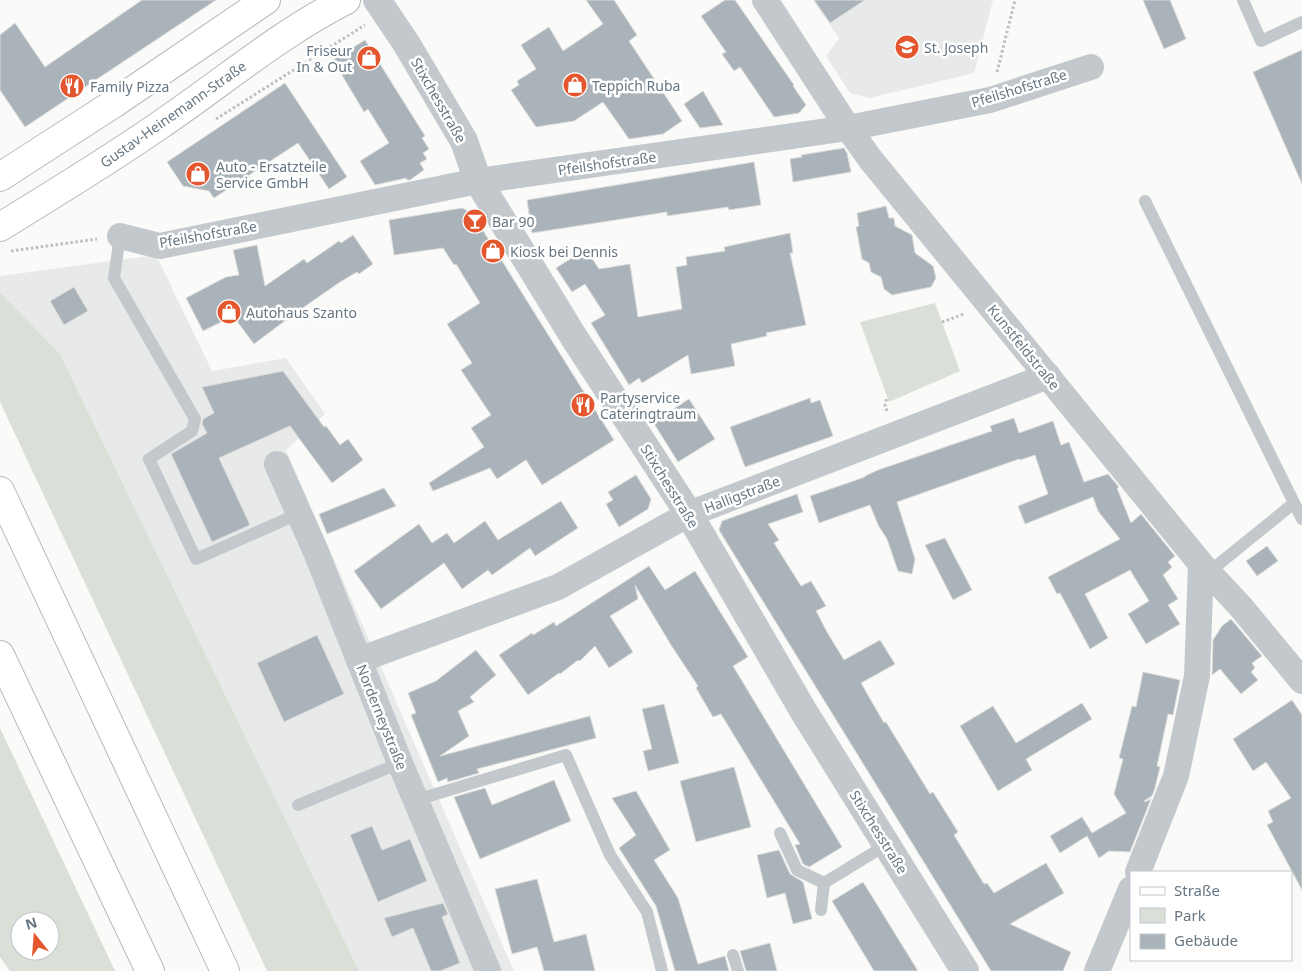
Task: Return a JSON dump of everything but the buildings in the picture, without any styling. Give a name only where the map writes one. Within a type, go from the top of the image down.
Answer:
[{"type":"main road","points":[[0,177],[113,104],[266,0]]},
{"type":"main road","name":"Gustav-Heinemann-Straße","points":[[2,238],[76,180],[160,125],[310,19],[346,0]]},
{"type":"main road","points":[[0,491],[225,971]]},
{"type":"main road","points":[[0,655],[150,971]]},
{"type":"street","name":"Stixchesstraße","points":[[377,0],[406,43],[464,141],[478,181],[575,339],[689,514],[804,712],[965,971]]},
{"type":"street","name":"Kunstfeldstraße","points":[[765,0],[848,128],[871,160],[1205,568],[1302,681]]},
{"type":"street","name":"Pfeilshofstraße","points":[[120,236],[160,246],[478,181],[848,128],[990,100],[1091,66]]},
{"type":"street","name":"Halligstraße","points":[[359,660],[558,588],[689,514],[1048,376]]},
{"type":"street","name":"Norderneystraße","points":[[277,464],[316,552],[400,763],[488,971]]},
{"type":"street","points":[[1138,871],[1176,776],[1197,676],[1205,568]]},
{"type":"street","points":[[1097,971],[1130,891]]},
{"type":"lane","points":[[1243,0],[1261,41],[1302,22]]},
{"type":"lane","points":[[1146,201],[1302,519]]},
{"type":"lane","points":[[120,236],[114,278],[195,419],[192,431],[149,459],[196,558],[298,514]]},
{"type":"lane","points":[[1205,568],[1294,503]]},
{"type":"lane","points":[[416,800],[566,756],[610,856],[647,912],[662,971]]},
{"type":"lane","points":[[298,805],[400,763]]},
{"type":"lane","points":[[780,833],[797,870],[824,883]]},
{"type":"lane","points":[[824,883],[886,845]]},
{"type":"lane","points":[[821,910],[824,883]]},
{"type":"lane","points":[[733,955],[738,971]]},
{"type":"path","points":[[990,100],[1015,0]]},
{"type":"path","points":[[2,238],[8,251],[120,236]]},
{"type":"shaded area","name":"St. Joseph","points":[[813,0],[993,0],[974,73],[870,98],[850,93],[826,56],[839,38]]},
{"type":"shaded area","points":[[156,255],[212,371],[286,358],[325,414],[286,450],[514,971],[359,971],[60,354],[0,292],[0,276]]},
{"type":"green space","points":[[0,292],[60,354],[359,971],[267,971],[0,402]]},
{"type":"green space","points":[[935,303],[960,371],[889,402],[860,322]]},
{"type":"green space","points":[[0,728],[115,971],[10,971],[0,957]]},
{"type":"place","name":"St. Joseph","points":[[907,47]]},
{"type":"place","name":"Friseur In & Out","points":[[369,58]]},
{"type":"place","name":"Teppich Ruba","points":[[575,85]]},
{"type":"place","name":"Family Pizza","points":[[72,86]]},
{"type":"place","name":"Auto - Ersatzteile Service GmbH","points":[[198,174]]},
{"type":"place","name":"Bar 90","points":[[475,221]]},
{"type":"place","name":"Kiosk bei Dennis","points":[[493,251]]},
{"type":"place","name":"Autohaus Szanto","points":[[229,312]]},
{"type":"place","name":"Partyservice Cateringtraum","points":[[583,405]]}]
